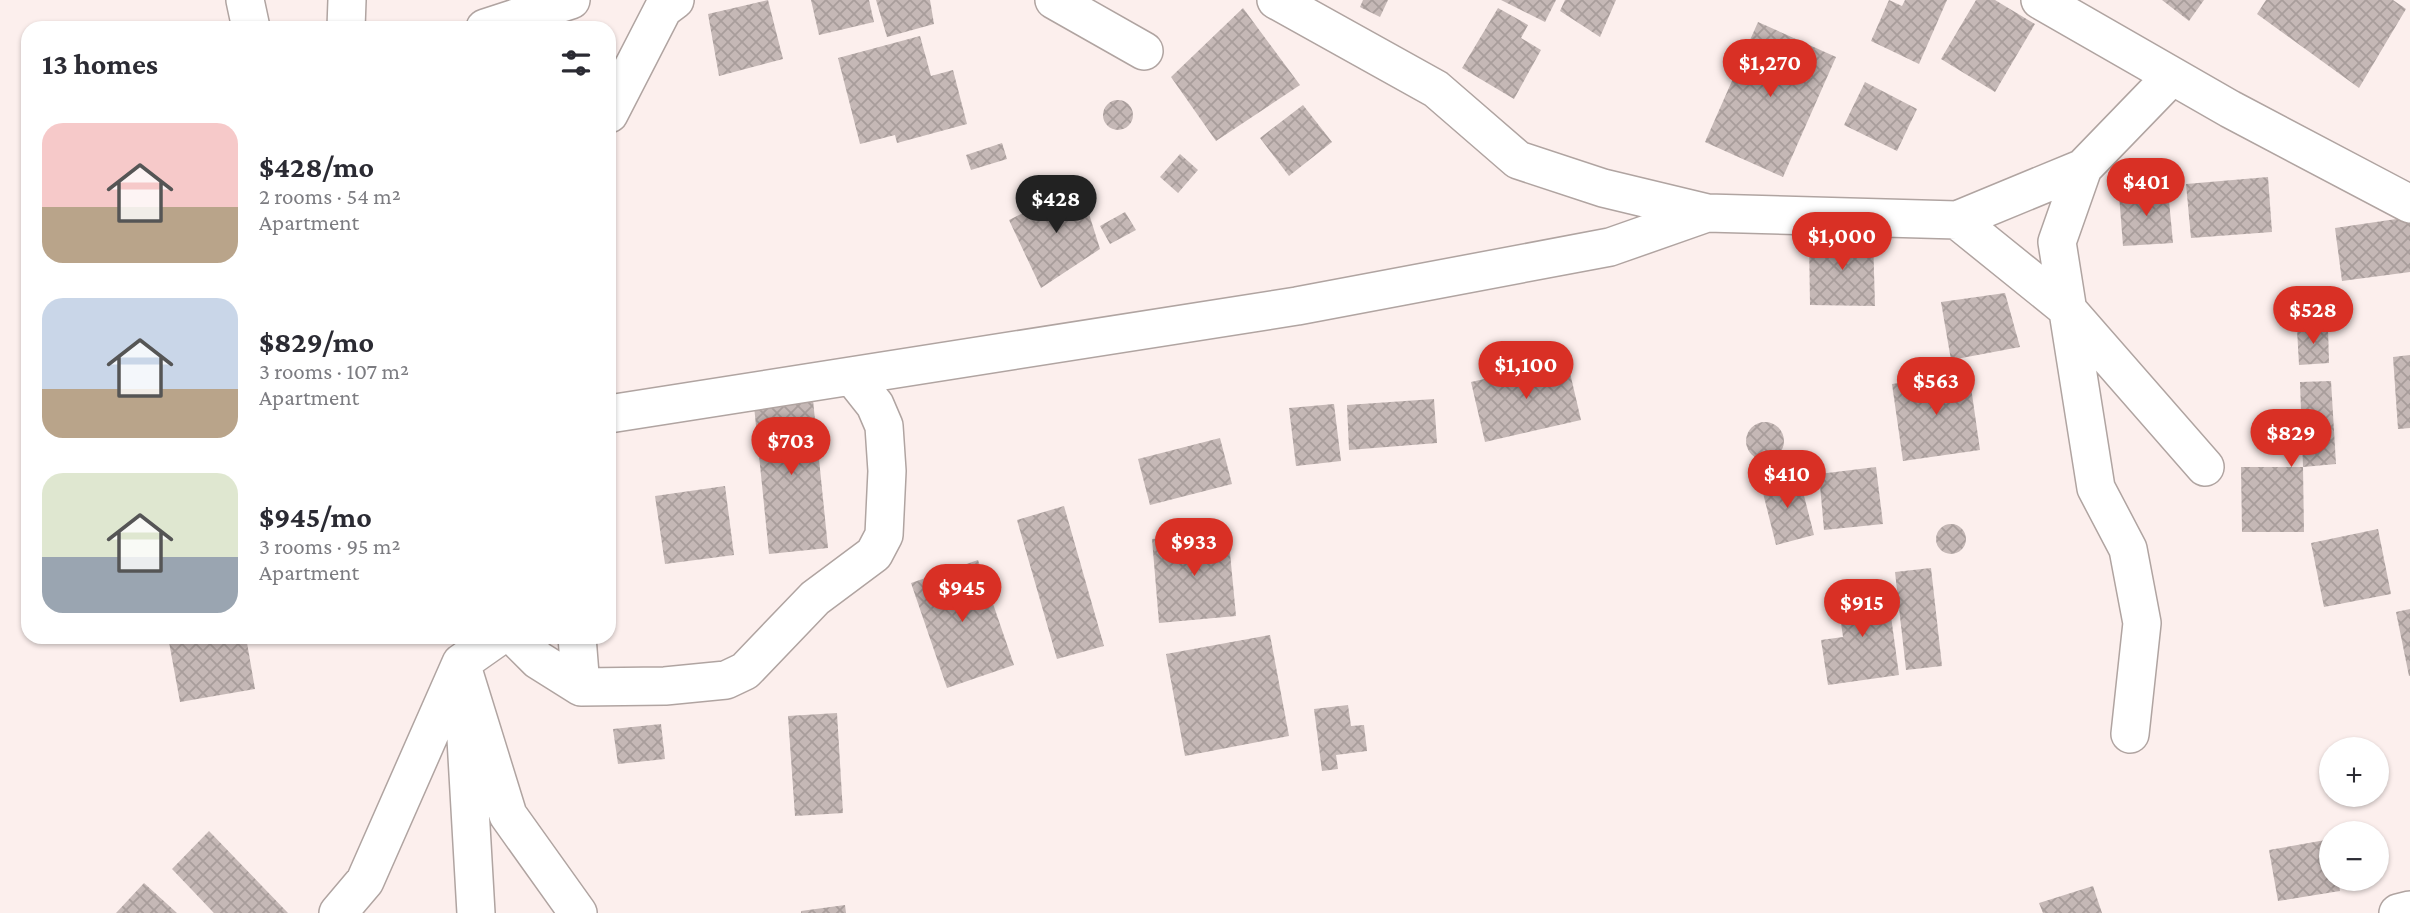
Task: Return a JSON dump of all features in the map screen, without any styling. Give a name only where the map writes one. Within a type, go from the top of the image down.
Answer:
[{"type":"street","points":[[245,0],[250,21]]},
{"type":"street","points":[[346,21],[347,0]]},
{"type":"street","points":[[506,21],[570,0]]},
{"type":"street","points":[[616,100],[663,9],[675,0]]},
{"type":"street","points":[[1054,0],[1143,51]]},
{"type":"street","points":[[1276,0],[1436,89],[1518,160],[1603,188],[1707,213],[1957,220],[2084,168]]},
{"type":"street","points":[[2040,0],[2230,109],[2410,204]]},
{"type":"street","points":[[2130,734],[2142,623],[2128,549],[2096,488],[2057,242],[2084,168],[2172,76]]},
{"type":"street","points":[[616,413],[1297,306],[1610,247],[1707,213]]},
{"type":"street","points":[[1957,220],[2066,308],[2205,467]]},
{"type":"street","points":[[522,644],[538,660],[581,687],[664,686],[726,680],[745,671],[815,598],[874,554],[884,535],[887,471],[884,426],[875,405],[852,376]]},
{"type":"street","points":[[458,650],[476,644]]},
{"type":"street","points":[[578,644],[581,687]]},
{"type":"street","points":[[338,913],[365,881],[458,650]]},
{"type":"street","points":[[458,650],[476,913]]},
{"type":"street","points":[[458,650],[508,815],[578,913]]},
{"type":"street","points":[[2398,913],[2410,910]]},
{"type":"building","points":[[768,0],[783,59],[719,76],[708,14]]},
{"type":"building","points":[[811,0],[869,0],[874,22],[819,35]]},
{"type":"building","points":[[876,0],[930,0],[934,24],[887,37]]},
{"type":"building","points":[[1363,0],[1388,0],[1380,17],[1360,7]]},
{"type":"building","points":[[1501,0],[1556,0],[1545,22]]},
{"type":"building","points":[[1565,0],[1616,0],[1600,37],[1560,11]]},
{"type":"building","points":[[1889,0],[1902,6],[1905,0],[1947,0],[1919,64],[1871,41]]},
{"type":"building","points":[[1976,0],[1995,0],[2035,24],[1995,92],[1941,59]]},
{"type":"building","points":[[2162,0],[2204,0],[2189,21]]},
{"type":"building","points":[[2266,0],[2393,0],[2406,9],[2359,88],[2257,14]]},
{"type":"building","points":[[1243,8],[1300,85],[1216,141],[1171,77]]},
{"type":"building","points":[[1498,8],[1528,25],[1521,38],[1541,50],[1514,99],[1462,68]]},
{"type":"building","points":[[1758,22],[1836,57],[1783,177],[1705,142]]},
{"type":"building","points":[[920,36],[931,76],[953,70],[967,124],[897,143],[895,135],[860,144],[838,58]]},
{"type":"building","points":[[1865,82],[1917,109],[1897,151],[1844,125]]},
{"type":"building","points":[[1118,100],[1129,104],[1133,115],[1129,126],[1118,130],[1107,126],[1103,115],[1107,104]]},
{"type":"building","points":[[1303,105],[1332,142],[1289,176],[1260,138]]},
{"type":"building","points":[[1002,143],[1007,159],[971,170],[966,155]]},
{"type":"building","points":[[1180,154],[1198,170],[1178,193],[1160,177]]},
{"type":"building","points":[[2268,177],[2272,232],[2191,238],[2186,184]]},
{"type":"building","points":[[1080,185],[1100,249],[1041,288],[1009,220]]},
{"type":"building","points":[[2168,190],[2173,243],[2123,246],[2119,194]]},
{"type":"building","points":[[1125,212],[1136,230],[1110,244],[1100,226]]},
{"type":"building","points":[[2410,217],[2410,272],[2342,281],[2335,228]]},
{"type":"building","points":[[1873,238],[1875,306],[1810,305],[1809,239]]},
{"type":"building","points":[[2005,293],[2020,347],[1951,360],[1941,302]]},
{"type":"building","points":[[2328,328],[2329,363],[2299,365],[2297,329]]},
{"type":"building","points":[[2410,355],[2410,428],[2398,429],[2393,357]]},
{"type":"building","points":[[1567,360],[1581,420],[1485,442],[1471,382]]},
{"type":"building","points":[[1969,373],[1980,450],[1903,461],[1892,384]]},
{"type":"building","points":[[2331,381],[2336,464],[2303,467],[2300,382]]},
{"type":"building","points":[[1434,399],[1437,443],[1349,450],[1347,405]]},
{"type":"building","points":[[813,400],[828,548],[769,554],[754,406]]},
{"type":"building","points":[[1334,404],[1341,461],[1296,466],[1289,408]]},
{"type":"building","points":[[1765,422],[1778,428],[1784,441],[1778,454],[1765,460],[1752,454],[1746,441],[1752,428]]},
{"type":"building","points":[[1220,438],[1232,484],[1150,505],[1138,459]]},
{"type":"building","points":[[1876,467],[1883,524],[1824,530],[1819,474]]},
{"type":"building","points":[[2241,467],[2303,467],[2304,532],[2242,532]]},
{"type":"building","points":[[1799,476],[1814,535],[1776,545],[1761,485]]},
{"type":"building","points":[[725,486],[734,555],[665,564],[655,496]]},
{"type":"building","points":[[1064,506],[1104,646],[1057,659],[1017,520]]},
{"type":"building","points":[[1951,524],[1962,528],[1966,539],[1962,550],[1951,554],[1940,550],[1936,539],[1940,528]]},
{"type":"building","points":[[2378,529],[2391,594],[2324,607],[2311,543]]},
{"type":"building","points":[[1228,532],[1236,616],[1159,623],[1152,539]]},
{"type":"building","points":[[978,560],[1014,665],[947,688],[911,583]]},
{"type":"building","points":[[1931,568],[1942,666],[1906,670],[1895,572]]},
{"type":"building","points":[[1887,587],[1899,675],[1828,685],[1821,640],[1843,637],[1837,595]]},
{"type":"building","points":[[2410,609],[2410,676],[2409,676],[2396,612]]},
{"type":"building","points":[[1270,635],[1289,736],[1185,756],[1166,654]]},
{"type":"building","points":[[169,644],[247,644],[255,689],[180,702]]},
{"type":"building","points":[[1348,705],[1351,726],[1364,725],[1367,751],[1336,755],[1338,769],[1322,771],[1314,709]]},
{"type":"building","points":[[837,713],[843,813],[795,816],[788,716]]},
{"type":"building","points":[[661,724],[665,759],[618,764],[613,729]]},
{"type":"building","points":[[209,831],[288,913],[214,913],[172,869]]},
{"type":"building","points":[[2319,841],[2319,891],[2340,891],[2278,901],[2269,850]]},
{"type":"building","points":[[144,883],[177,913],[116,913]]},
{"type":"building","points":[[2093,886],[2102,913],[2043,913],[2039,903]]},
{"type":"building","points":[[845,905],[846,913],[801,913],[801,911]]}]
